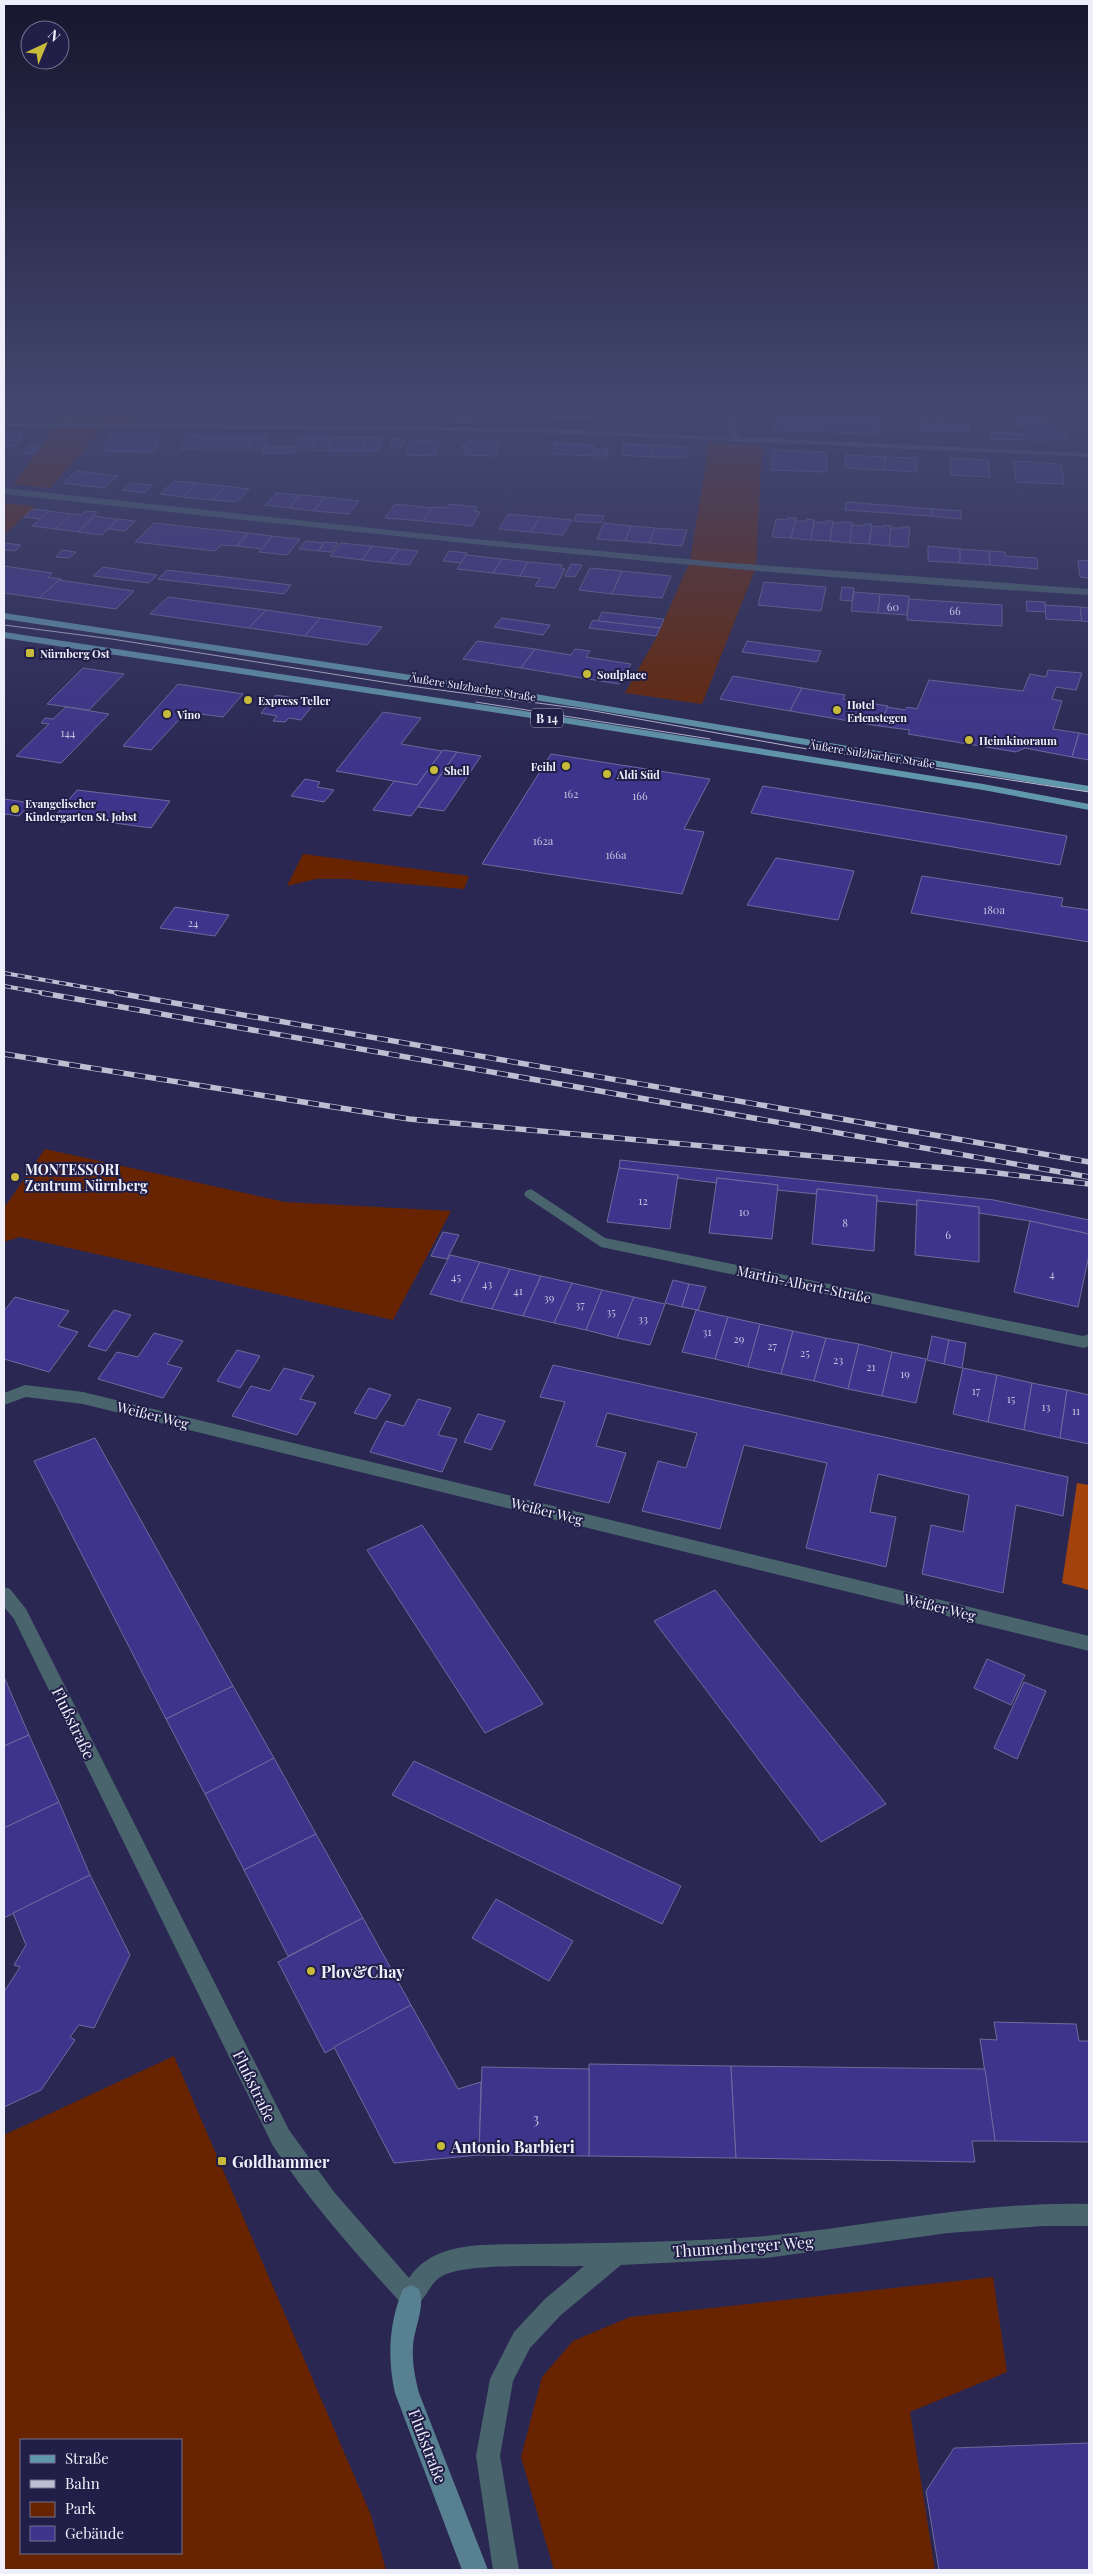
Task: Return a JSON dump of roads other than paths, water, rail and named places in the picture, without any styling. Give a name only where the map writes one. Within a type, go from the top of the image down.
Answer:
[{"type":"main road","name":"Äußere Sulzbacher Straße","points":[[4,616],[689,722],[815,745],[1089,788]]},
{"type":"main road","points":[[102,649],[118,633]]},
{"type":"main road","name":"Äußere Sulzbacher Straße","points":[[4,635],[187,661],[983,787],[1089,807]]},
{"type":"main road","points":[[187,661],[199,645]]},
{"type":"street","points":[[382,532],[708,564],[1089,592]]},
{"type":"street","name":"Martin-Albert-Straße","points":[[531,1194],[601,1242],[1084,1342],[1089,1340]]},
{"type":"street","name":"Weißer Weg","points":[[4,1399],[25,1390],[83,1398],[1089,1644]]},
{"type":"street","name":"Flußstraße","points":[[4,1594],[20,1614],[281,2138],[306,2177],[351,2231],[411,2297],[401,2341],[400,2368],[407,2393],[475,2570]]},
{"type":"street","name":"Thumenberger Weg","points":[[411,2297],[421,2281],[435,2267],[466,2257],[617,2254],[766,2247],[948,2222],[1044,2215],[1089,2215]]},
{"type":"street","points":[[506,2570],[488,2456],[502,2379],[522,2340],[553,2307],[617,2254]]},
{"type":"tram line","points":[[4,625],[112,639],[402,685],[583,709],[795,747],[1089,792]]},
{"type":"tram line","points":[[476,702],[710,739]]},
{"type":"railway","points":[[4,973],[124,994]]},
{"type":"railway","points":[[4,986],[49,994]]},
{"type":"railway","points":[[42,993],[1089,1177]]},
{"type":"railway","points":[[117,993],[1089,1162]]},
{"type":"railway","points":[[4,1054],[409,1119],[989,1172],[1089,1184]]},
{"type":"place","name":"Nürnberg Ost","points":[[30,653]]},
{"type":"place","name":"Soulplace","points":[[587,674]]},
{"type":"place","name":"Express Teller","points":[[248,700]]},
{"type":"place","name":"Hotel Erlenstegen","points":[[837,710]]},
{"type":"place","name":"Vino","points":[[167,714]]},
{"type":"place","name":"Heimkinoraum","points":[[969,740]]},
{"type":"place","name":"Feihl","points":[[566,766]]},
{"type":"place","name":"Shell","points":[[434,770]]},
{"type":"place","name":"Aldi Süd","points":[[607,774]]},
{"type":"place","name":"Evangelischer Kindergarten St. Jobst","points":[[15,809]]},
{"type":"place","name":"MONTESSORI Zentrum Nürnberg","points":[[15,1177]]},
{"type":"place","name":"Plov&Chay","points":[[311,1971]]},
{"type":"place","name":"Antonio Barbieri","points":[[441,2146]]},
{"type":"place","name":"Goldhammer","points":[[222,2161]]}]
